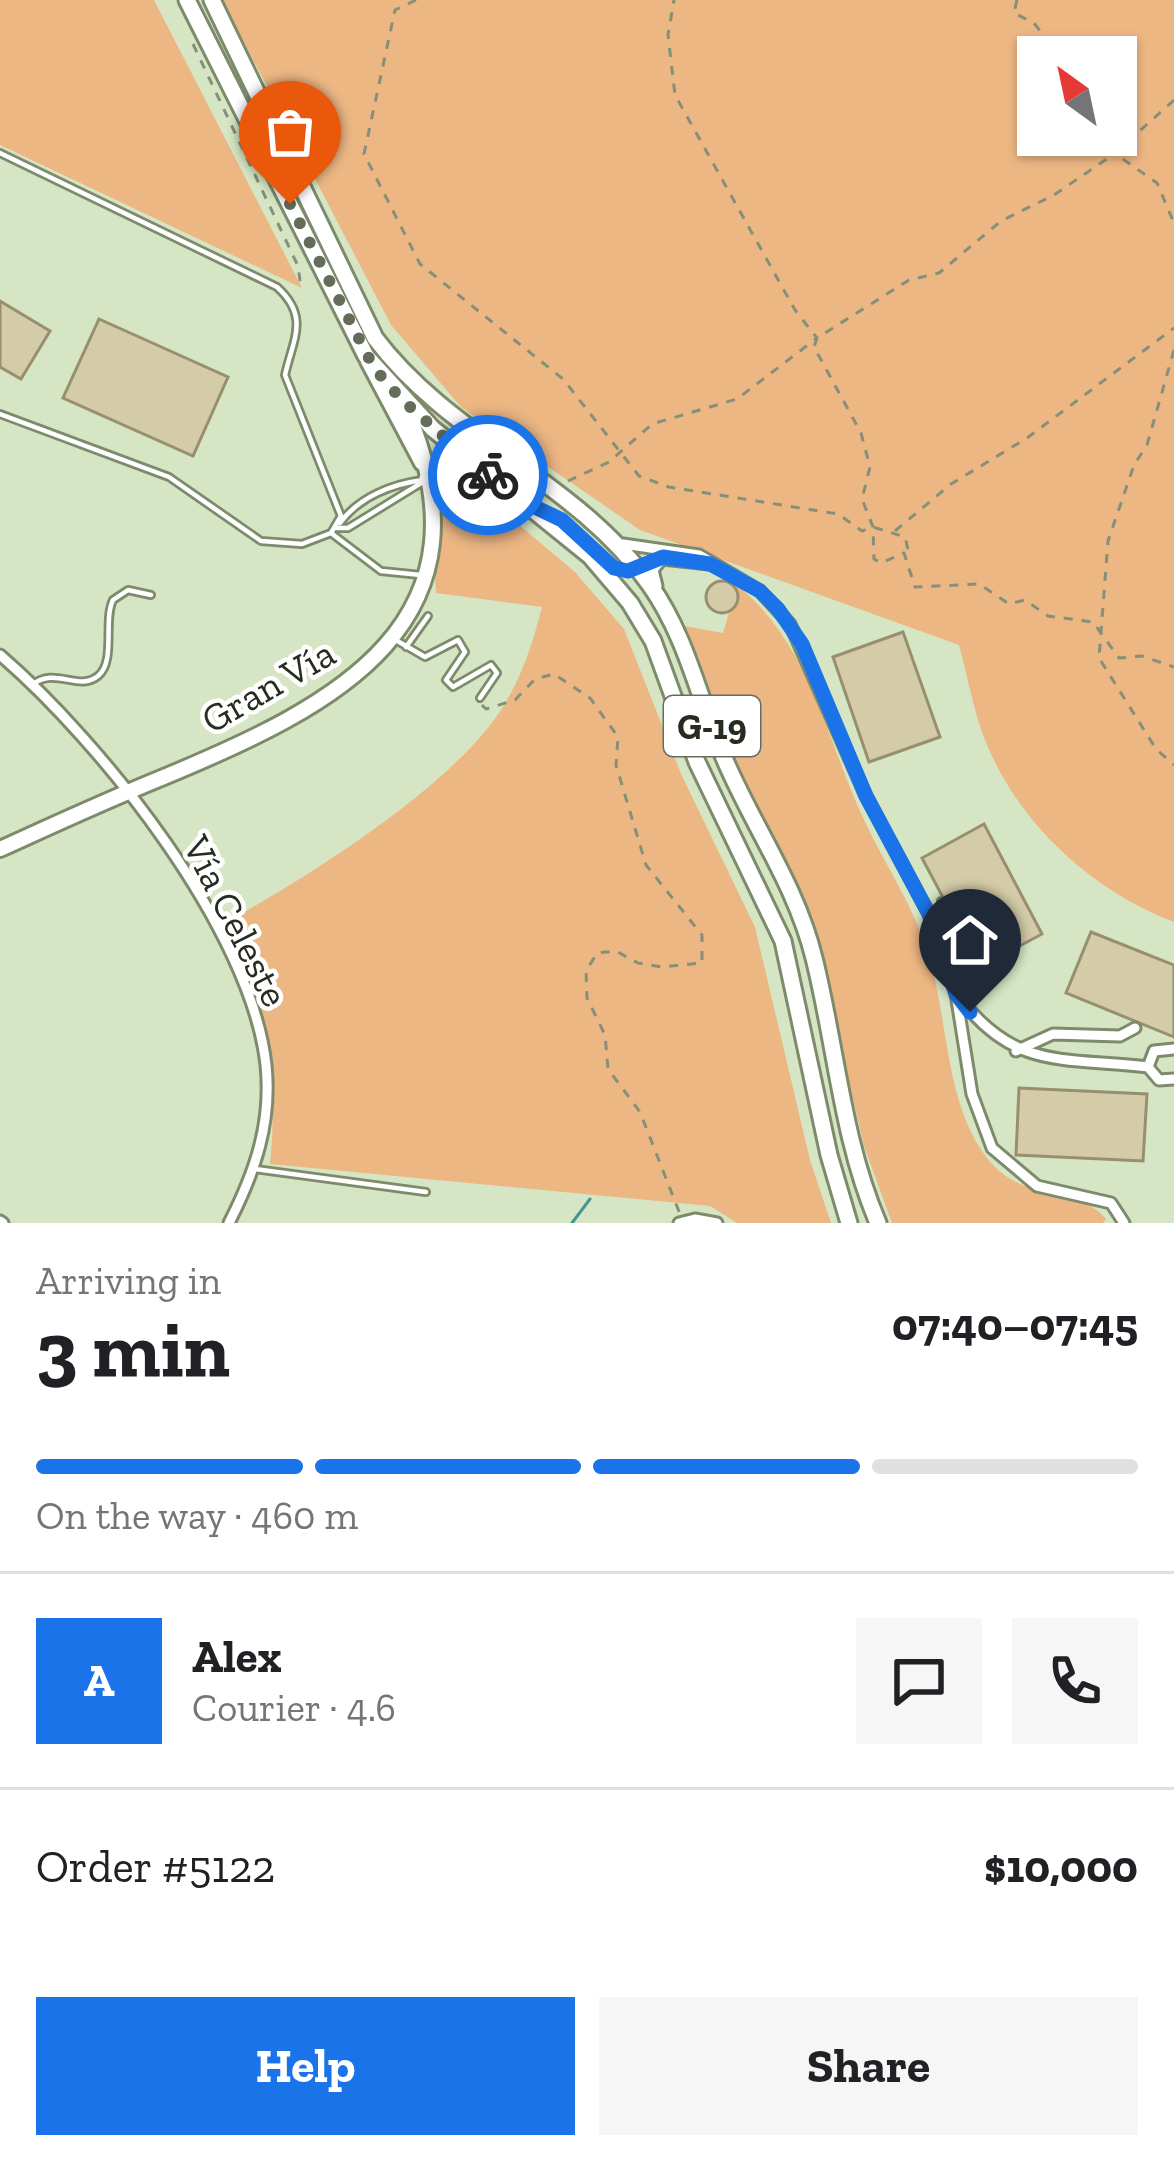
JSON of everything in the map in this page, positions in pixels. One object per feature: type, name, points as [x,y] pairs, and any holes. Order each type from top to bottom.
[{"type":"main road","name":"G-19","points":[[187,0],[366,356],[402,400],[465,458],[604,571],[653,641],[697,762],[783,941],[829,1155],[849,1223]]},
{"type":"main road","name":"G-19","points":[[212,0],[375,338],[409,380],[607,535],[665,608],[724,758],[801,912],[853,1146],[878,1223]]},
{"type":"main road","name":"Gran Vía","points":[[0,849],[289,722],[400,643],[426,575],[425,453],[375,338]]},
{"type":"main road","name":"Gran Vía","points":[[366,356],[426,473]]},
{"type":"main road","points":[[426,473],[481,450],[499,452]]},
{"type":"main road","points":[[516,498],[562,520],[614,568],[638,569]]},
{"type":"street","points":[[607,535],[630,548],[686,552],[760,591],[790,624],[866,796],[929,914],[956,994],[972,1094],[992,1148],[1037,1186],[1111,1203],[1124,1223]]},
{"type":"street","points":[[638,569],[660,557],[710,564]]},
{"type":"street","points":[[665,608],[653,570],[658,562],[671,559]]},
{"type":"street","name":"Vía Celeste","points":[[0,655],[131,791],[214,926],[253,1008],[267,1088],[255,1169],[230,1223]]},
{"type":"street","points":[[956,994],[987,1030],[1016,1051],[1148,1067],[1159,1080],[1174,1079]]},
{"type":"street","points":[[1016,1051],[1053,1034],[1120,1036],[1135,1028]]},
{"type":"street","points":[[1148,1067],[1154,1052],[1174,1049]]},
{"type":"street","points":[[681,1222],[717,1223]]},
{"type":"lane","points":[[0,153],[277,287],[289,298],[299,336],[285,374],[340,511],[334,530]]},
{"type":"lane","points":[[0,414],[169,477],[261,541],[302,544],[348,528],[426,473]]},
{"type":"lane","points":[[334,530],[351,508],[426,473]]},
{"type":"lane","points":[[334,530],[381,571],[426,575]]},
{"type":"lane","points":[[32,685],[53,675],[81,681],[98,676],[105,666],[113,600],[128,590],[151,595]]},
{"type":"lane","points":[[428,616],[400,643],[424,657],[454,640],[463,643],[464,652],[446,680],[453,687],[491,665],[496,673],[480,698]]},
{"type":"lane","points":[[941,901],[977,982],[967,994],[956,994]]},
{"type":"lane","points":[[255,1169],[426,1192]]},
{"type":"path","points":[[416,0],[395,10],[364,154],[367,167],[420,264],[563,379],[639,476],[669,487],[838,514],[862,531],[873,526],[894,532],[905,537],[915,587],[979,584],[1009,604],[1025,600],[1048,616],[1093,622],[1119,658],[1142,656],[1174,667]]},
{"type":"path","points":[[674,0],[668,35],[675,95],[795,310],[817,338]]},
{"type":"path","points":[[1017,0],[1014,13],[1034,23],[1044,36]]},
{"type":"path","points":[[187,30],[298,266],[301,288]]},
{"type":"path","points":[[1137,133],[1174,100]]},
{"type":"path","points":[[567,482],[620,452],[652,424],[737,399],[817,338],[909,280],[939,273],[1001,221],[1054,195],[1111,156]]},
{"type":"path","points":[[1117,156],[1157,184],[1174,223]]},
{"type":"path","points":[[894,532],[951,484],[1027,438],[1174,328]]},
{"type":"path","points":[[817,338],[814,347],[861,433],[870,467],[863,512],[873,526],[874,559],[881,563],[904,553],[909,558]]},
{"type":"path","points":[[1174,350],[1147,445],[1134,465],[1108,541],[1099,658],[1156,749],[1174,765]]},
{"type":"path","points":[[480,698],[486,709],[515,700],[535,679],[554,674],[590,698],[618,737],[616,764],[646,865],[702,935],[702,963],[638,963],[616,951],[597,953],[586,971],[587,998],[605,1035],[608,1069],[640,1112],[681,1222]]},
{"type":"shaded area","points":[[0,0],[154,0],[302,288],[0,145]]},
{"type":"shaded area","points":[[222,0],[1174,0],[1174,922],[1088,874],[1019,802],[982,733],[959,645],[640,530],[461,407],[391,325]]},
{"type":"shaded area","points":[[454,470],[575,572],[624,629],[682,776],[755,927],[810,1160],[831,1223],[737,1223],[710,1206],[270,1164],[272,1102],[266,1040],[251,980],[227,922],[339,854],[454,764],[506,702],[542,607],[436,593],[428,483]]},
{"type":"shaded area","points":[[737,585],[783,636],[800,666],[866,824],[917,923],[935,981],[961,1106],[982,1151],[1013,1181],[1080,1201],[1106,1219],[1103,1223],[892,1223],[864,1146],[808,909],[733,754],[684,626],[723,633]]},
{"type":"building","points":[[0,301],[50,331],[21,379],[0,367]]},
{"type":"building","points":[[99,319],[228,377],[193,456],[63,398]]},
{"type":"building","points":[[722,581],[733,586],[738,597],[733,608],[722,613],[711,608],[706,597],[711,586]]},
{"type":"building","points":[[903,632],[940,737],[869,762],[833,657]]},
{"type":"building","points":[[984,824],[1042,934],[980,967],[922,858]]},
{"type":"building","points":[[1091,932],[1174,965],[1174,1037],[1066,993]]},
{"type":"building","points":[[1019,1088],[1147,1094],[1143,1161],[1016,1155]]},
{"type":"waterway","points":[[572,1223],[590,1199]]},
{"type":"way so far","points":[[290,204],[374,368],[402,400],[488,475]]},
{"type":"route","points":[[488,475],[516,498],[562,520],[620,571],[638,569],[663,557],[698,566],[710,564],[760,591],[778,609],[802,644],[866,796],[929,914],[956,994],[970,1012]]}]
